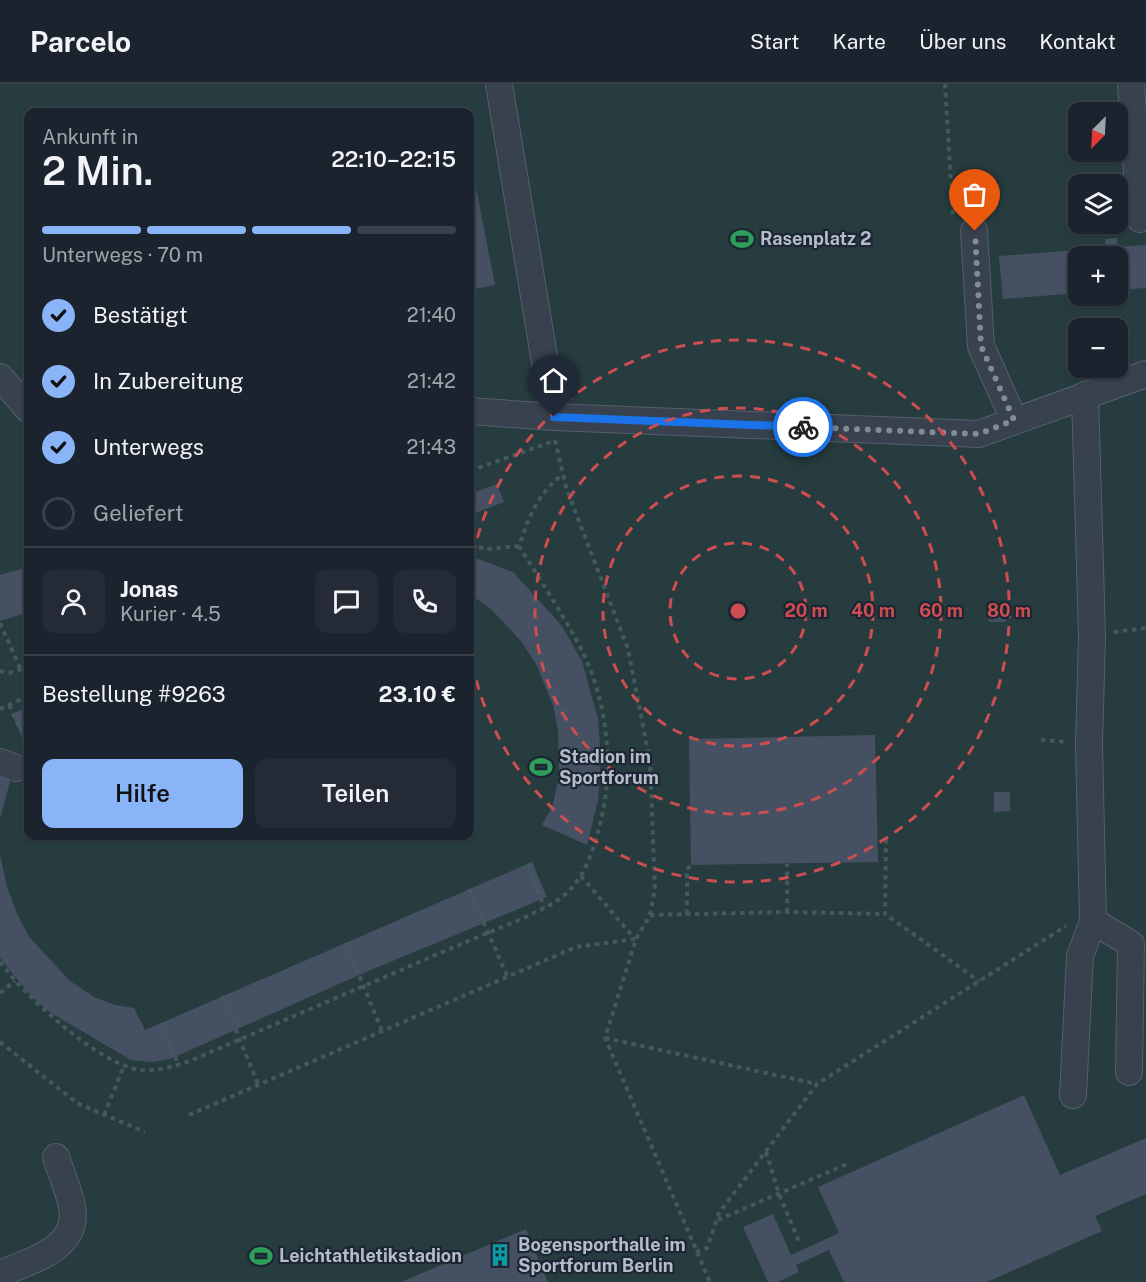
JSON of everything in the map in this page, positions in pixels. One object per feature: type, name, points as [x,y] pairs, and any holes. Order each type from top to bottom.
[{"type":"lane","points":[[499,84],[554,429]]},
{"type":"lane","points":[[1131,84],[1140,219]]},
{"type":"lane","points":[[975,231],[981,346],[1014,420]]},
{"type":"lane","points":[[474,412],[554,429],[979,434],[1146,374]]},
{"type":"lane","points":[[0,377],[24,404]]},
{"type":"lane","points":[[1073,1095],[1080,956],[1093,921],[1089,744],[1092,636],[1085,395]]},
{"type":"lane","points":[[1093,921],[1131,944],[1129,1072]]},
{"type":"lane","points":[[0,1274],[56,1249],[65,1239],[72,1222],[72,1207],[56,1157]]},
{"type":"path","points":[[945,84],[953,221],[975,231]]},
{"type":"path","points":[[474,469],[554,429],[563,474],[595,567],[628,649],[650,762],[655,889],[651,915],[636,939],[605,1038],[710,1282]]},
{"type":"path","points":[[519,546],[535,502],[545,489],[563,474]]},
{"type":"path","points":[[474,546],[487,549],[519,546]]},
{"type":"path","points":[[0,962],[15,981],[49,1015],[124,1066],[142,1070],[178,1064],[238,1040],[488,932],[564,896],[581,876],[590,859],[605,803],[607,759],[601,709],[585,658],[519,546]]},
{"type":"path","points":[[0,623],[21,670]]},
{"type":"path","points":[[1092,636],[1146,627]]},
{"type":"path","points":[[0,671],[9,673],[24,669]]},
{"type":"path","points":[[0,709],[24,698]]},
{"type":"path","points":[[9,705],[24,737]]},
{"type":"path","points":[[885,914],[886,839]]},
{"type":"path","points":[[528,864],[544,907]]},
{"type":"path","points":[[786,912],[787,864]]},
{"type":"path","points":[[687,914],[687,869],[691,866]]},
{"type":"path","points":[[581,876],[636,939]]},
{"type":"path","points":[[469,889],[507,975]]},
{"type":"path","points":[[651,915],[786,912],[885,914],[979,981]]},
{"type":"path","points":[[696,1251],[707,1248],[719,1213],[817,1084],[1067,926],[1093,921]]},
{"type":"path","points":[[189,1115],[576,947],[636,939]]},
{"type":"path","points":[[346,943],[382,1030]]},
{"type":"path","points":[[0,993],[15,981]]},
{"type":"path","points":[[222,996],[238,1040],[258,1084]]},
{"type":"path","points":[[162,1023],[178,1064]]},
{"type":"path","points":[[605,1038],[817,1084]]},
{"type":"path","points":[[0,1042],[77,1103],[146,1131]]},
{"type":"path","points":[[104,1115],[124,1066]]},
{"type":"path","points":[[766,1152],[779,1194],[800,1244]]},
{"type":"path","points":[[717,1220],[847,1164]]},
{"type":"green space","points":[[0,84],[1118,84],[1119,102],[1068,102],[1068,162],[1123,162],[1124,174],[1068,174],[1068,234],[1128,234],[1128,229],[1146,228],[1146,1282],[0,1282]]},
{"type":"building","points":[[474,177],[495,285],[474,289]]},
{"type":"building","points":[[1117,238],[1118,246],[1106,246],[1105,239]]},
{"type":"building","points":[[1146,245],[1146,288],[1128,289],[1128,246]]},
{"type":"building","points":[[1068,251],[1068,294],[1003,299],[999,256]]},
{"type":"building","points":[[497,484],[504,502],[474,513],[474,493]]},
{"type":"building","points":[[474,557],[513,572],[562,626],[582,661],[598,719],[601,759],[598,800],[587,845],[542,825],[553,805],[559,776],[558,731],[553,705],[537,666],[521,641],[492,610],[474,597]]},
{"type":"building","points":[[24,568],[24,613],[0,621],[0,575]]},
{"type":"building","points":[[989,604],[1006,604],[1006,622],[989,622]]},
{"type":"building","points":[[24,709],[24,742],[12,714]]},
{"type":"building","points":[[875,735],[878,862],[691,865],[689,739]]},
{"type":"building","points":[[0,772],[11,777],[1,816],[0,815]]},
{"type":"building","points":[[994,792],[1010,792],[1010,811],[994,812]]},
{"type":"building","points":[[0,854],[7,887],[17,914],[30,938],[70,981],[94,997],[115,1005],[134,1008],[145,1030],[532,862],[547,897],[359,975],[170,1059],[152,1062],[131,1060],[51,1013],[32,997],[0,958]]},
{"type":"building","points":[[1024,1095],[1060,1175],[1146,1138],[1146,1194],[1095,1216],[1102,1231],[987,1282],[844,1282],[829,1250],[796,1265],[799,1272],[778,1282],[768,1282],[743,1227],[773,1214],[791,1255],[839,1233],[818,1187]]},
{"type":"building","name":"Bogensporthalle im Sportforum Berlin","points":[[526,1229],[548,1282],[401,1282]]},
{"type":"way so far","points":[[803,427],[979,434],[1014,420],[981,346],[975,231]]},
{"type":"place","name":"Rasenplatz 2","points":[[742,239]]},
{"type":"place","name":"Stadion im Sportforum","points":[[541,767]]},
{"type":"place","name":"Bogensporthalle im Sportforum Berlin","points":[[500,1255]]},
{"type":"place","name":"Leichtathletikstadion","points":[[261,1256]]},
{"type":"route","points":[[554,417],[803,427]]}]
